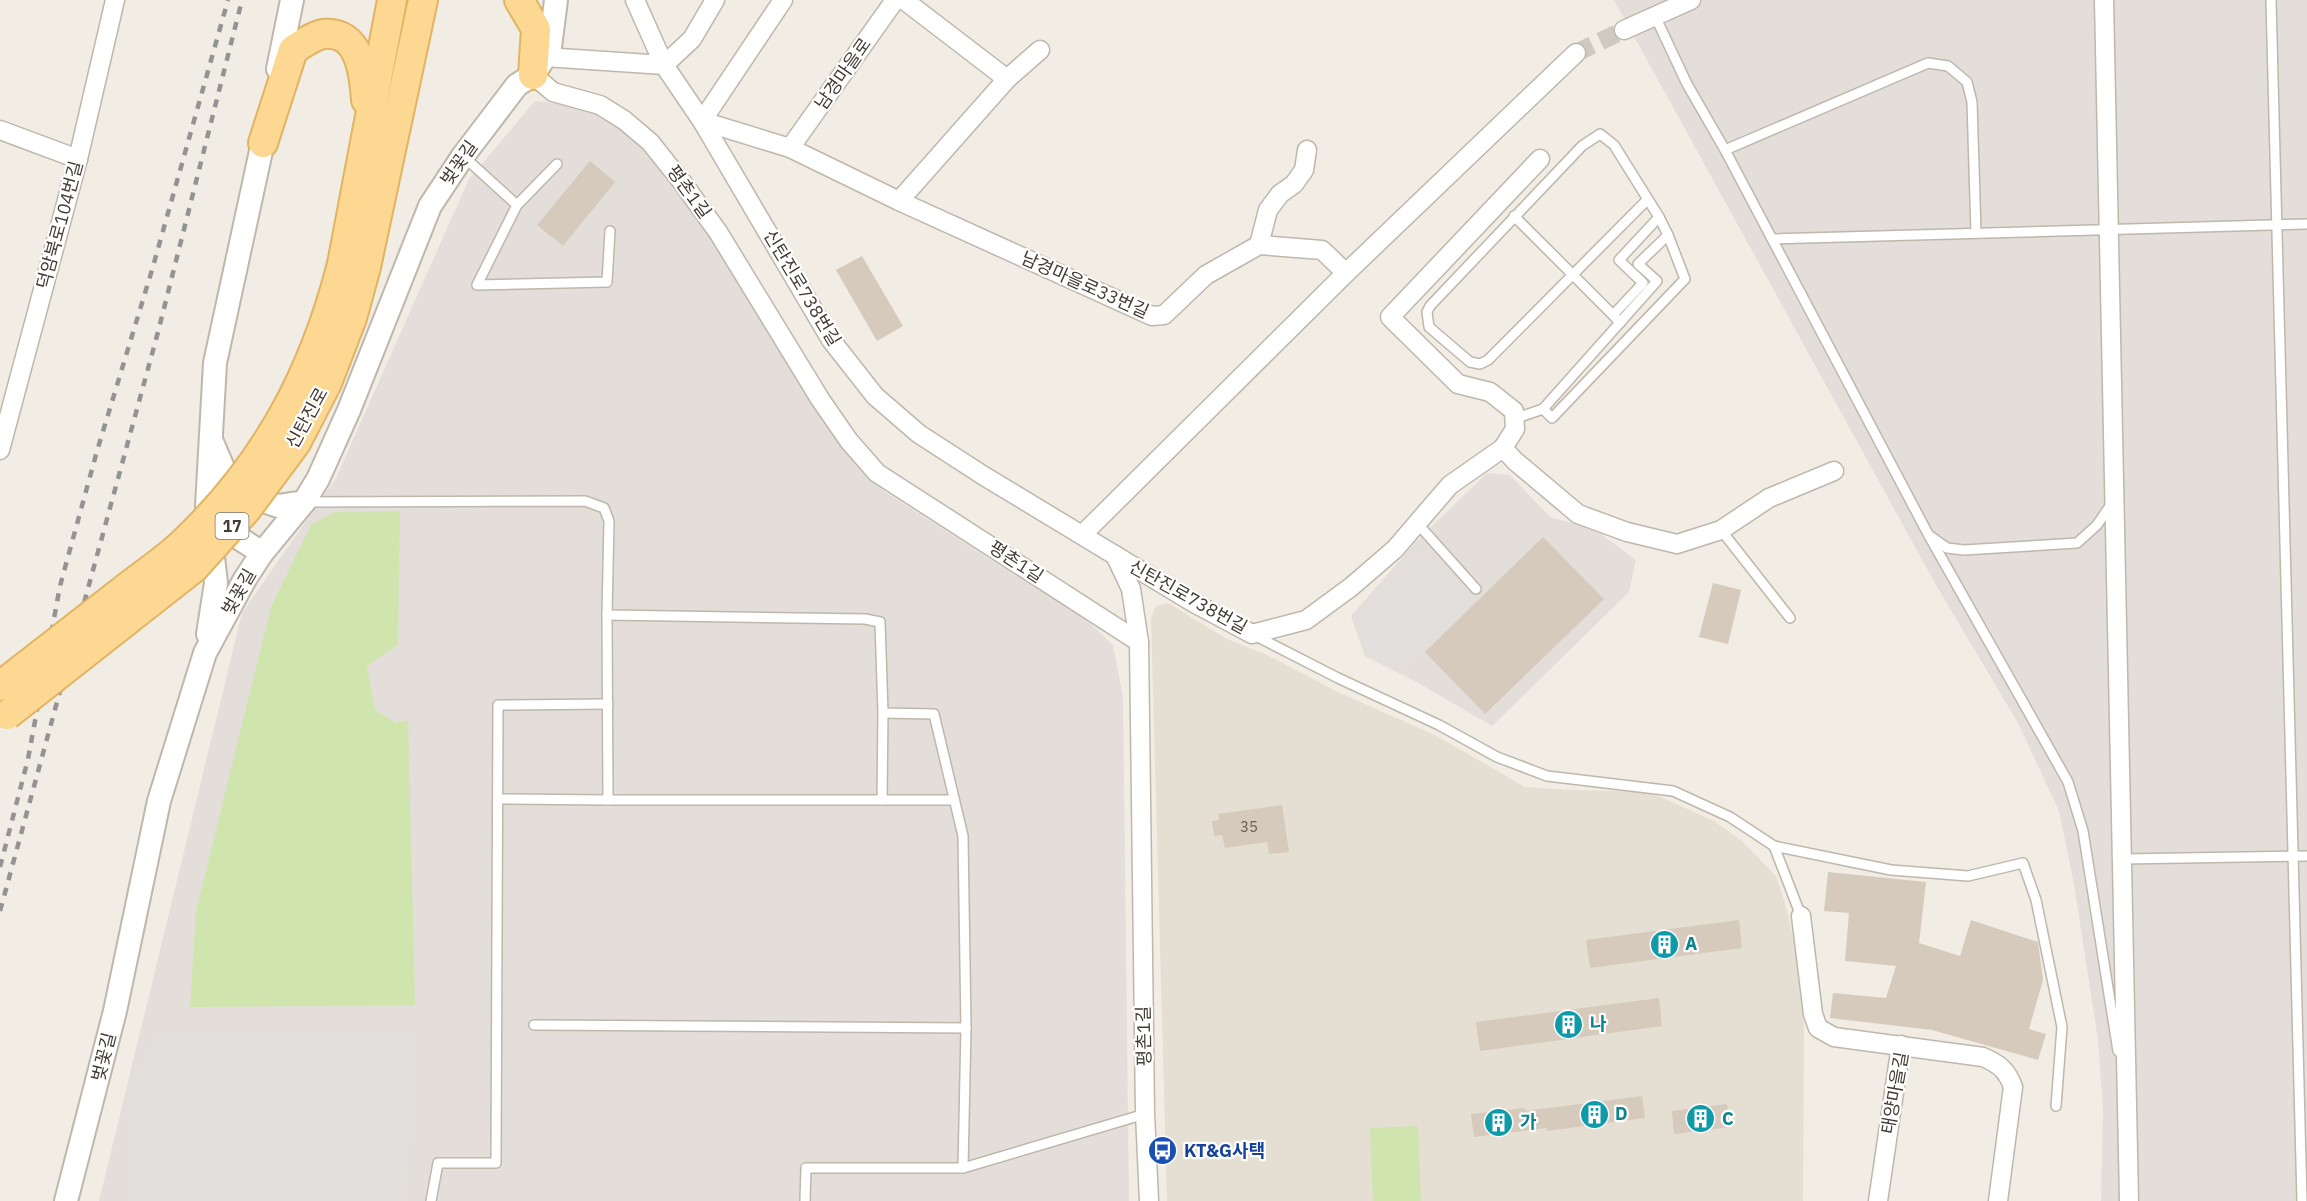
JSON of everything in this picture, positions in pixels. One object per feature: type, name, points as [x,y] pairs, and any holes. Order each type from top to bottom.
[{"type":"main road","name":"신탄진로","points":[[3,718],[194,568],[248,509],[296,443],[327,383],[352,318],[354,265],[367,132],[392,0]]},
{"type":"main road","name":"신탄진로","points":[[0,686],[182,544],[232,491],[275,431],[306,374],[331,309],[354,265],[416,38],[423,0]]},
{"type":"main road","points":[[416,38],[440,0]]},
{"type":"main road","points":[[519,0],[536,29],[543,59]]},
{"type":"main road","points":[[263,143],[293,50],[321,34],[336,35],[351,42],[359,56],[365,81],[367,132]]},
{"type":"street","name":"덕암북로104번길","points":[[0,450],[78,159],[115,0]]},
{"type":"street","points":[[205,653],[216,583],[207,506],[215,363],[292,0]]},
{"type":"street","points":[[287,25],[301,0]]},
{"type":"street","points":[[556,0],[543,59],[664,65],[692,39],[715,0]]},
{"type":"street","name":"신탄진로738번길","points":[[635,0],[664,65],[702,122],[831,339],[875,396],[919,434],[1038,510],[1083,534],[1194,603],[1252,634],[1306,620],[1360,580],[1395,549],[1450,485],[1503,448]]},
{"type":"street","points":[[783,0],[702,122],[790,148],[899,201],[1007,80],[1040,50]]},
{"type":"street","name":"남경마을로","points":[[790,148],[895,0]]},
{"type":"street","points":[[904,0],[1007,80]]},
{"type":"street","points":[[1624,30],[1691,0]]},
{"type":"street","points":[[2104,0],[2129,1201]]},
{"type":"street","points":[[1083,534],[1346,273],[1576,53]]},
{"type":"street","name":"벚꽃길","points":[[66,1201],[115,1011],[159,801],[205,653],[245,579],[262,553],[304,502],[318,479],[349,410],[409,254],[430,206],[463,156],[517,85],[543,59]]},
{"type":"street","name":"평촌1길","points":[[543,59],[553,92],[600,105],[624,120],[650,142],[718,232],[820,399],[843,432],[878,473],[1139,642],[1145,1114],[1149,1201]]},
{"type":"street","points":[[0,130],[78,159]]},
{"type":"street","points":[[1307,150],[1304,170],[1294,184],[1280,194],[1268,210],[1259,245],[1322,250],[1346,273]]},
{"type":"street","points":[[1540,159],[1390,317],[1458,384],[1490,392],[1514,411],[1515,429],[1503,448],[1515,461],[1578,514],[1618,529],[1677,544],[1721,530],[1769,498],[1834,471]]},
{"type":"street","name":"남경마을로33번길","points":[[899,201],[1152,316],[1164,315],[1206,275],[1259,245]]},
{"type":"street","points":[[212,441],[229,482],[247,495],[278,506],[304,502]]},
{"type":"street","points":[[207,506],[222,526],[262,553]]},
{"type":"street","points":[[1115,555],[1131,589],[1139,642]]},
{"type":"street","points":[[1801,916],[1813,1014],[1818,1028],[1834,1037],[1901,1045]]},
{"type":"street","name":"태양마을길","points":[[1878,1201],[1901,1045],[1983,1057],[1998,1063],[2008,1074],[2013,1087],[1998,1201]]},
{"type":"lane","points":[[2271,0],[2302,1201]]},
{"type":"lane","points":[[1655,16],[1687,84],[1725,150],[1928,534],[2068,782],[2083,831],[2127,1101]]},
{"type":"lane","points":[[1725,150],[1928,63],[1948,66],[1967,82],[1972,102],[1976,232]]},
{"type":"lane","points":[[1543,409],[1552,418],[1685,279],[1659,217],[1614,145],[1600,134],[1582,146],[1514,216],[1430,306],[1427,312],[1430,327],[1470,362],[1480,364],[1488,360],[1647,200]]},
{"type":"lane","points":[[463,156],[517,205]]},
{"type":"lane","points":[[557,164],[517,205],[477,285],[607,282],[610,231]]},
{"type":"lane","points":[[1514,216],[1620,323]]},
{"type":"lane","points":[[1612,315],[1643,282],[1619,261],[1659,217]]},
{"type":"lane","points":[[1772,239],[2307,224]]},
{"type":"lane","points":[[1514,419],[1543,409],[1657,281],[1638,264],[1668,235]]},
{"type":"lane","points":[[1928,534],[1947,548],[1964,550],[2077,543],[2097,525],[2114,499]]},
{"type":"lane","points":[[304,502],[585,501],[604,508],[609,521],[608,800]]},
{"type":"lane","points":[[1417,523],[1476,589]]},
{"type":"lane","points":[[1721,530],[1790,618]]},
{"type":"lane","points":[[607,615],[865,619],[880,622],[883,713],[882,800]]},
{"type":"lane","points":[[1252,634],[1438,725],[1497,757],[1547,776],[1673,791],[1730,817],[1774,846],[1891,870],[1968,876],[2023,863],[2036,900],[2062,1027],[2056,1106]]},
{"type":"lane","points":[[431,1201],[438,1163],[496,1163],[498,705],[608,704]]},
{"type":"lane","points":[[883,713],[934,714],[963,836],[966,1028],[963,1168]]},
{"type":"lane","points":[[498,799],[954,800]]},
{"type":"lane","points":[[1774,846],[1801,916]]},
{"type":"lane","points":[[2122,859],[2307,856]]},
{"type":"lane","points":[[534,1025],[966,1028]]},
{"type":"lane","points":[[805,1201],[806,1168],[963,1168],[1145,1114]]},
{"type":"shaded area","points":[[1614,0],[2307,0],[2307,1201],[2101,1201],[2103,1108],[2098,1040],[2074,884],[2059,811],[2018,723],[1936,585]]},
{"type":"shaded area","points":[[535,101],[565,103],[623,123],[682,188],[846,453],[885,492],[1087,621],[1113,645],[1123,697],[1129,1201],[99,1201],[242,613],[336,478],[469,179]]},
{"type":"shaded area","points":[[1487,473],[1510,475],[1550,517],[1594,529],[1636,560],[1629,592],[1492,726],[1415,681],[1365,656],[1351,616],[1415,543]]},
{"type":"shaded area","points":[[1422,549],[1470,601],[1401,668],[1369,654],[1358,617]]},
{"type":"shaded area","points":[[1168,603],[1227,639],[1265,654],[1340,693],[1437,736],[1525,787],[1647,791],[1712,820],[1742,841],[1776,876],[1787,910],[1794,943],[1804,1025],[1803,1201],[1167,1201],[1151,618],[1156,606]]},
{"type":"shaded area","points":[[413,1033],[414,1129],[403,1156],[402,1201],[130,1201],[131,1094],[157,1034]]},
{"type":"green space","points":[[400,511],[398,645],[367,666],[375,710],[396,723],[408,720],[415,1005],[190,1007],[196,911],[271,607],[311,525],[335,512]]},
{"type":"green space","points":[[1418,1126],[1421,1201],[1373,1201],[1370,1128]]},
{"type":"building","points":[[590,161],[615,182],[563,246],[537,225]]},
{"type":"building","points":[[862,256],[903,326],[877,341],[836,270]]},
{"type":"building","points":[[1543,537],[1604,599],[1485,714],[1425,652]]},
{"type":"building","points":[[1713,583],[1741,590],[1728,644],[1699,637]]},
{"type":"building","points":[[1282,805],[1289,852],[1269,854],[1267,842],[1225,848],[1222,835],[1214,836],[1212,821],[1219,820],[1218,814]]},
{"type":"building","points":[[1828,872],[1926,882],[1919,943],[1960,956],[1971,920],[2038,942],[2043,980],[2029,1029],[2046,1034],[2038,1060],[1932,1030],[1830,1018],[1833,993],[1886,998],[1896,966],[1845,961],[1849,913],[1824,911]]},
{"type":"building","name":"A","points":[[1739,920],[1742,948],[1590,968],[1586,940]]},
{"type":"building","name":"나","points":[[1659,998],[1662,1026],[1480,1051],[1476,1022]]},
{"type":"building","points":[[1642,1096],[1645,1118],[1547,1131],[1546,1128],[1474,1137],[1471,1114],[1525,1108],[1525,1111]]},
{"type":"building","name":"C","points":[[1727,1104],[1730,1127],[1674,1134],[1672,1111]]},
{"type":"tunnel","points":[[1576,53],[1624,30]]},
{"type":"railway","points":[[0,867],[28,759],[60,586],[228,0]]},
{"type":"railway","points":[[0,911],[158,332],[242,0]]},
{"type":"place","name":"A","points":[[1664,944]]},
{"type":"place","name":"나","points":[[1569,1024]]},
{"type":"place","name":"D","points":[[1594,1114]]},
{"type":"place","name":"C","points":[[1701,1119]]},
{"type":"place","name":"가","points":[[1499,1122]]},
{"type":"place","name":"KT&G사택","points":[[1163,1151]]}]
